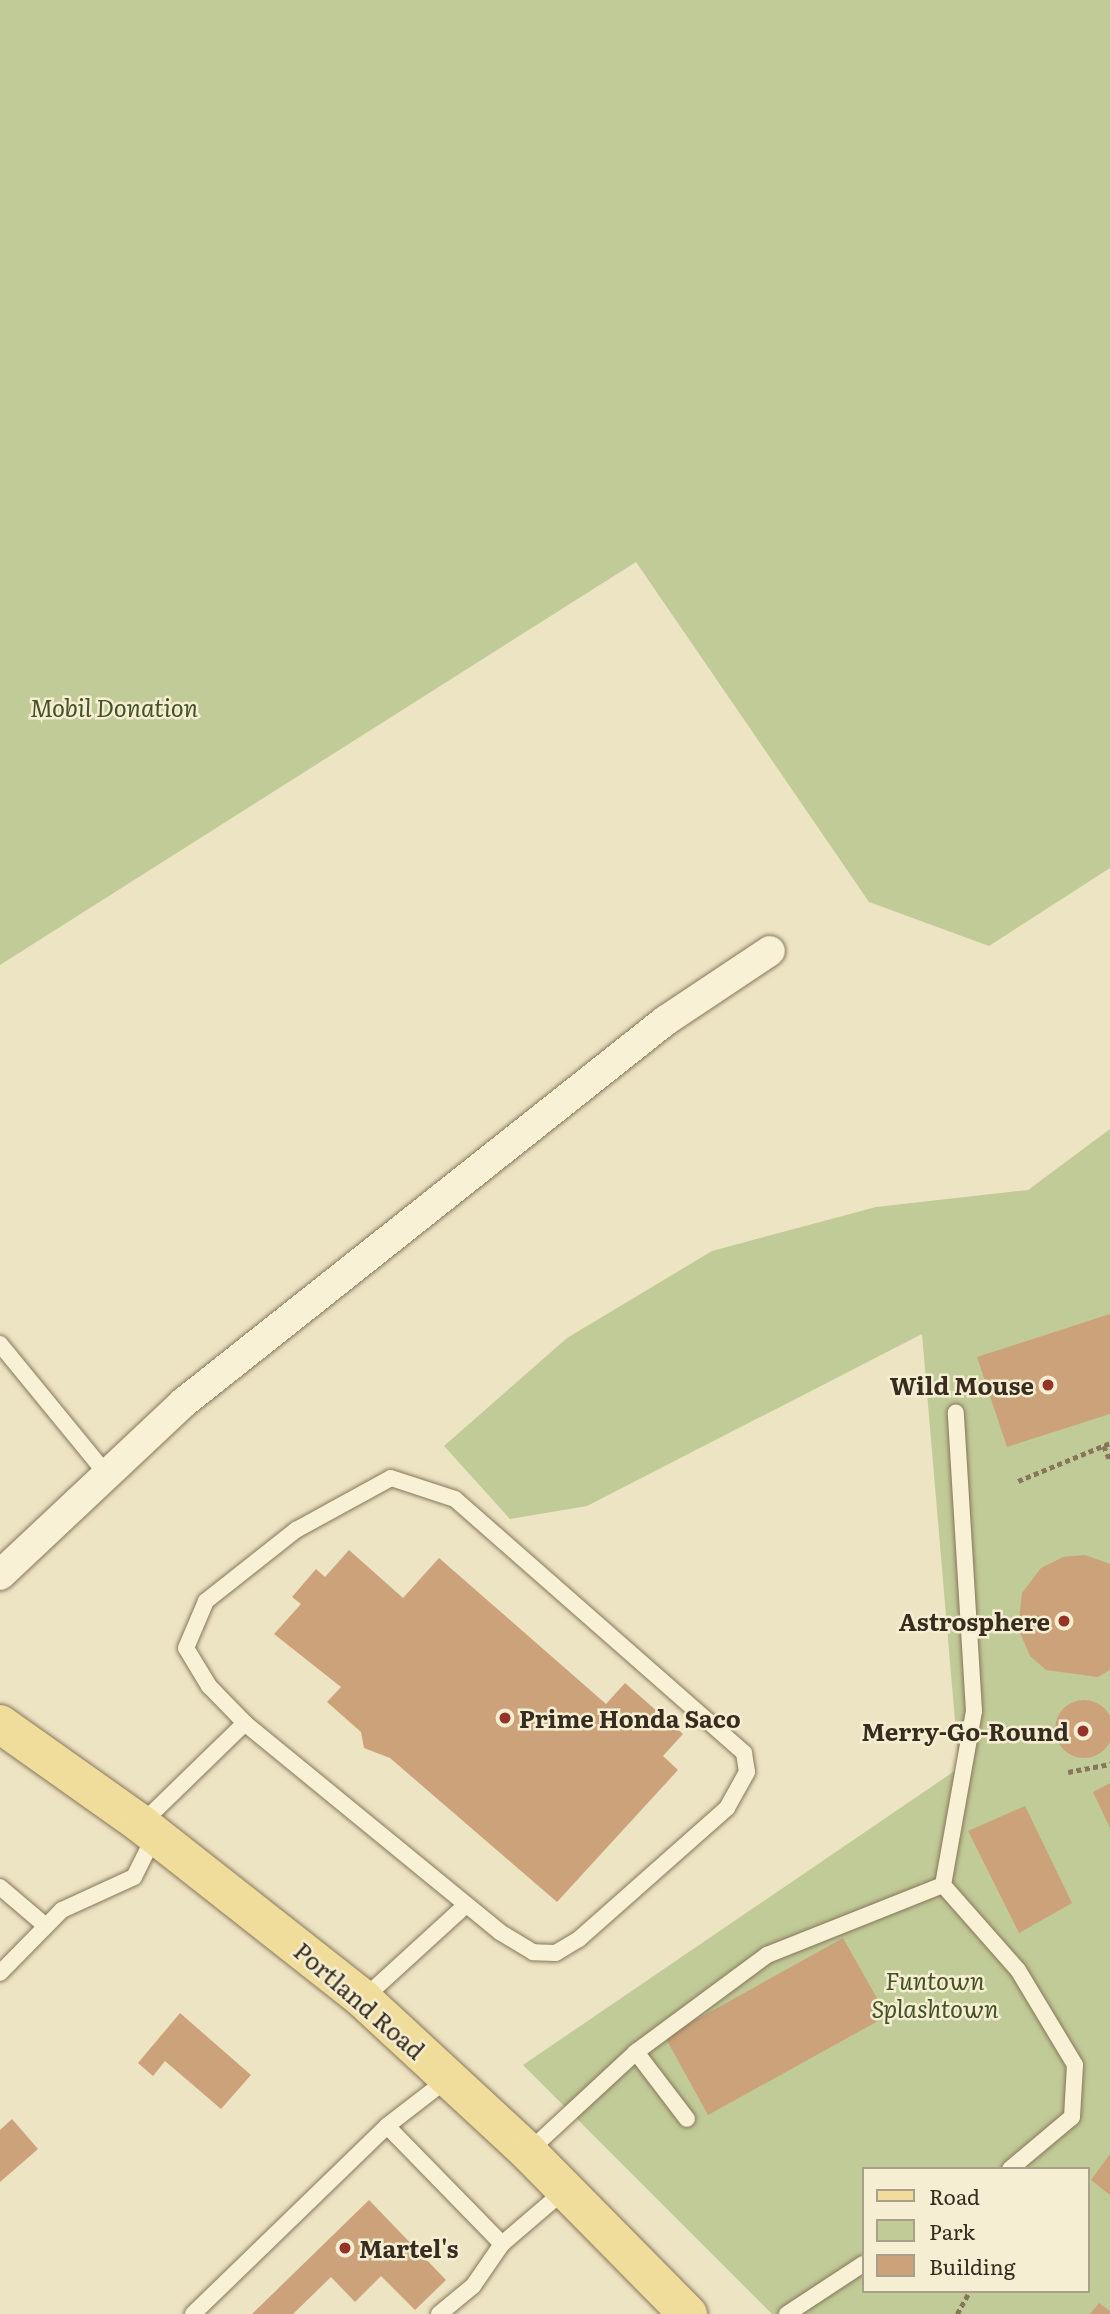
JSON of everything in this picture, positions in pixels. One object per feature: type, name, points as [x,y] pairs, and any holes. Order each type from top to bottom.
[{"type":"main road","name":"Portland Road","points":[[0,1724],[148,1831],[363,1999],[528,2152],[688,2314]]},
{"type":"street","points":[[0,1575],[183,1403],[443,1203],[505,1147],[665,1021],[770,951]]},
{"type":"lane","points":[[0,1344],[108,1476]]},
{"type":"lane","points":[[943,1885],[974,1710],[956,1413]]},
{"type":"lane","points":[[391,1478],[455,1499],[744,1754],[747,1772],[727,1808],[556,1954],[533,1952],[466,1905],[245,1723],[209,1686],[186,1648],[206,1601],[296,1530],[391,1478]]},
{"type":"lane","points":[[0,1973],[62,1910],[134,1877],[148,1831],[245,1723]]},
{"type":"lane","points":[[528,2152],[636,2052],[767,1955],[943,1885]]},
{"type":"lane","points":[[943,1885],[1018,1970],[1075,2065],[1072,2117],[1044,2147],[1013,2167]]},
{"type":"lane","points":[[0,1887],[46,1926]]},
{"type":"lane","points":[[363,1999],[466,1905]]},
{"type":"lane","points":[[636,2052],[687,2119]]},
{"type":"lane","points":[[192,2314],[387,2126],[449,2078]]},
{"type":"lane","points":[[387,2126],[502,2244]]},
{"type":"lane","points":[[439,2314],[473,2286],[502,2244],[565,2190]]},
{"type":"lane","points":[[787,2314],[862,2265]]},
{"type":"path","points":[[1018,1481],[1110,1443]]},
{"type":"path","points":[[1104,1446],[1110,1461]]},
{"type":"path","points":[[1068,1772],[1110,1764]]},
{"type":"path","points":[[957,2314],[969,2293]]},
{"type":"green space","name":"Mobil Donation","points":[[0,0],[1110,0],[1110,868],[989,946],[869,902],[636,562],[0,965]]},
{"type":"green space","name":"Funtown Splashtown","points":[[1110,1129],[1110,2314],[772,2314],[523,2065],[959,1768],[922,1334],[587,1506],[510,1519],[444,1446],[567,1338],[712,1251],[876,1207],[1028,1190]]},
{"type":"building","name":"Wild Mouse","points":[[1110,1314],[1110,1414],[1007,1447],[977,1357]]},
{"type":"building","name":"Prime Honda Saco","points":[[349,1550],[403,1598],[439,1558],[606,1704],[625,1683],[683,1734],[663,1756],[678,1770],[557,1902],[390,1758],[364,1748],[361,1732],[327,1702],[341,1687],[274,1634],[301,1604],[292,1597],[316,1569],[325,1577]]},
{"type":"building","name":"Astrosphere","points":[[1085,1555],[1110,1564],[1110,1670],[1098,1677],[1046,1670],[1030,1656],[1018,1628],[1022,1593],[1041,1568],[1063,1557]]},
{"type":"building","name":"Merry-Go-Round","points":[[1078,1700],[1090,1700],[1105,1708],[1111,1718],[1111,1740],[1105,1750],[1090,1758],[1078,1758],[1063,1750],[1055,1735],[1055,1723],[1063,1708]]},
{"type":"building","points":[[1110,1783],[1110,1828],[1093,1792]]},
{"type":"building","points":[[1025,1806],[1072,1903],[1019,1933],[968,1831]]},
{"type":"building","points":[[843,1938],[887,2016],[708,2115],[665,2037]]},
{"type":"building","points":[[180,2013],[251,2075],[221,2109],[165,2061],[153,2076],[138,2063]]},
{"type":"building","points":[[12,2119],[38,2149],[0,2182],[0,2130]]},
{"type":"building","points":[[1110,2154],[1110,2195],[1091,2180]]},
{"type":"building","points":[[369,2200],[446,2280],[415,2310],[381,2276],[355,2302],[331,2277],[293,2314],[252,2314]]},
{"type":"building","points":[[1099,2303],[1110,2311],[1110,2314],[1090,2314]]},
{"type":"place","name":"Wild Mouse","points":[[1048,1385]]},
{"type":"place","name":"Astrosphere","points":[[1064,1621]]},
{"type":"place","name":"Prime Honda Saco","points":[[505,1718]]},
{"type":"place","name":"Merry-Go-Round","points":[[1083,1731]]},
{"type":"place","name":"Martel's","points":[[345,2248]]}]
